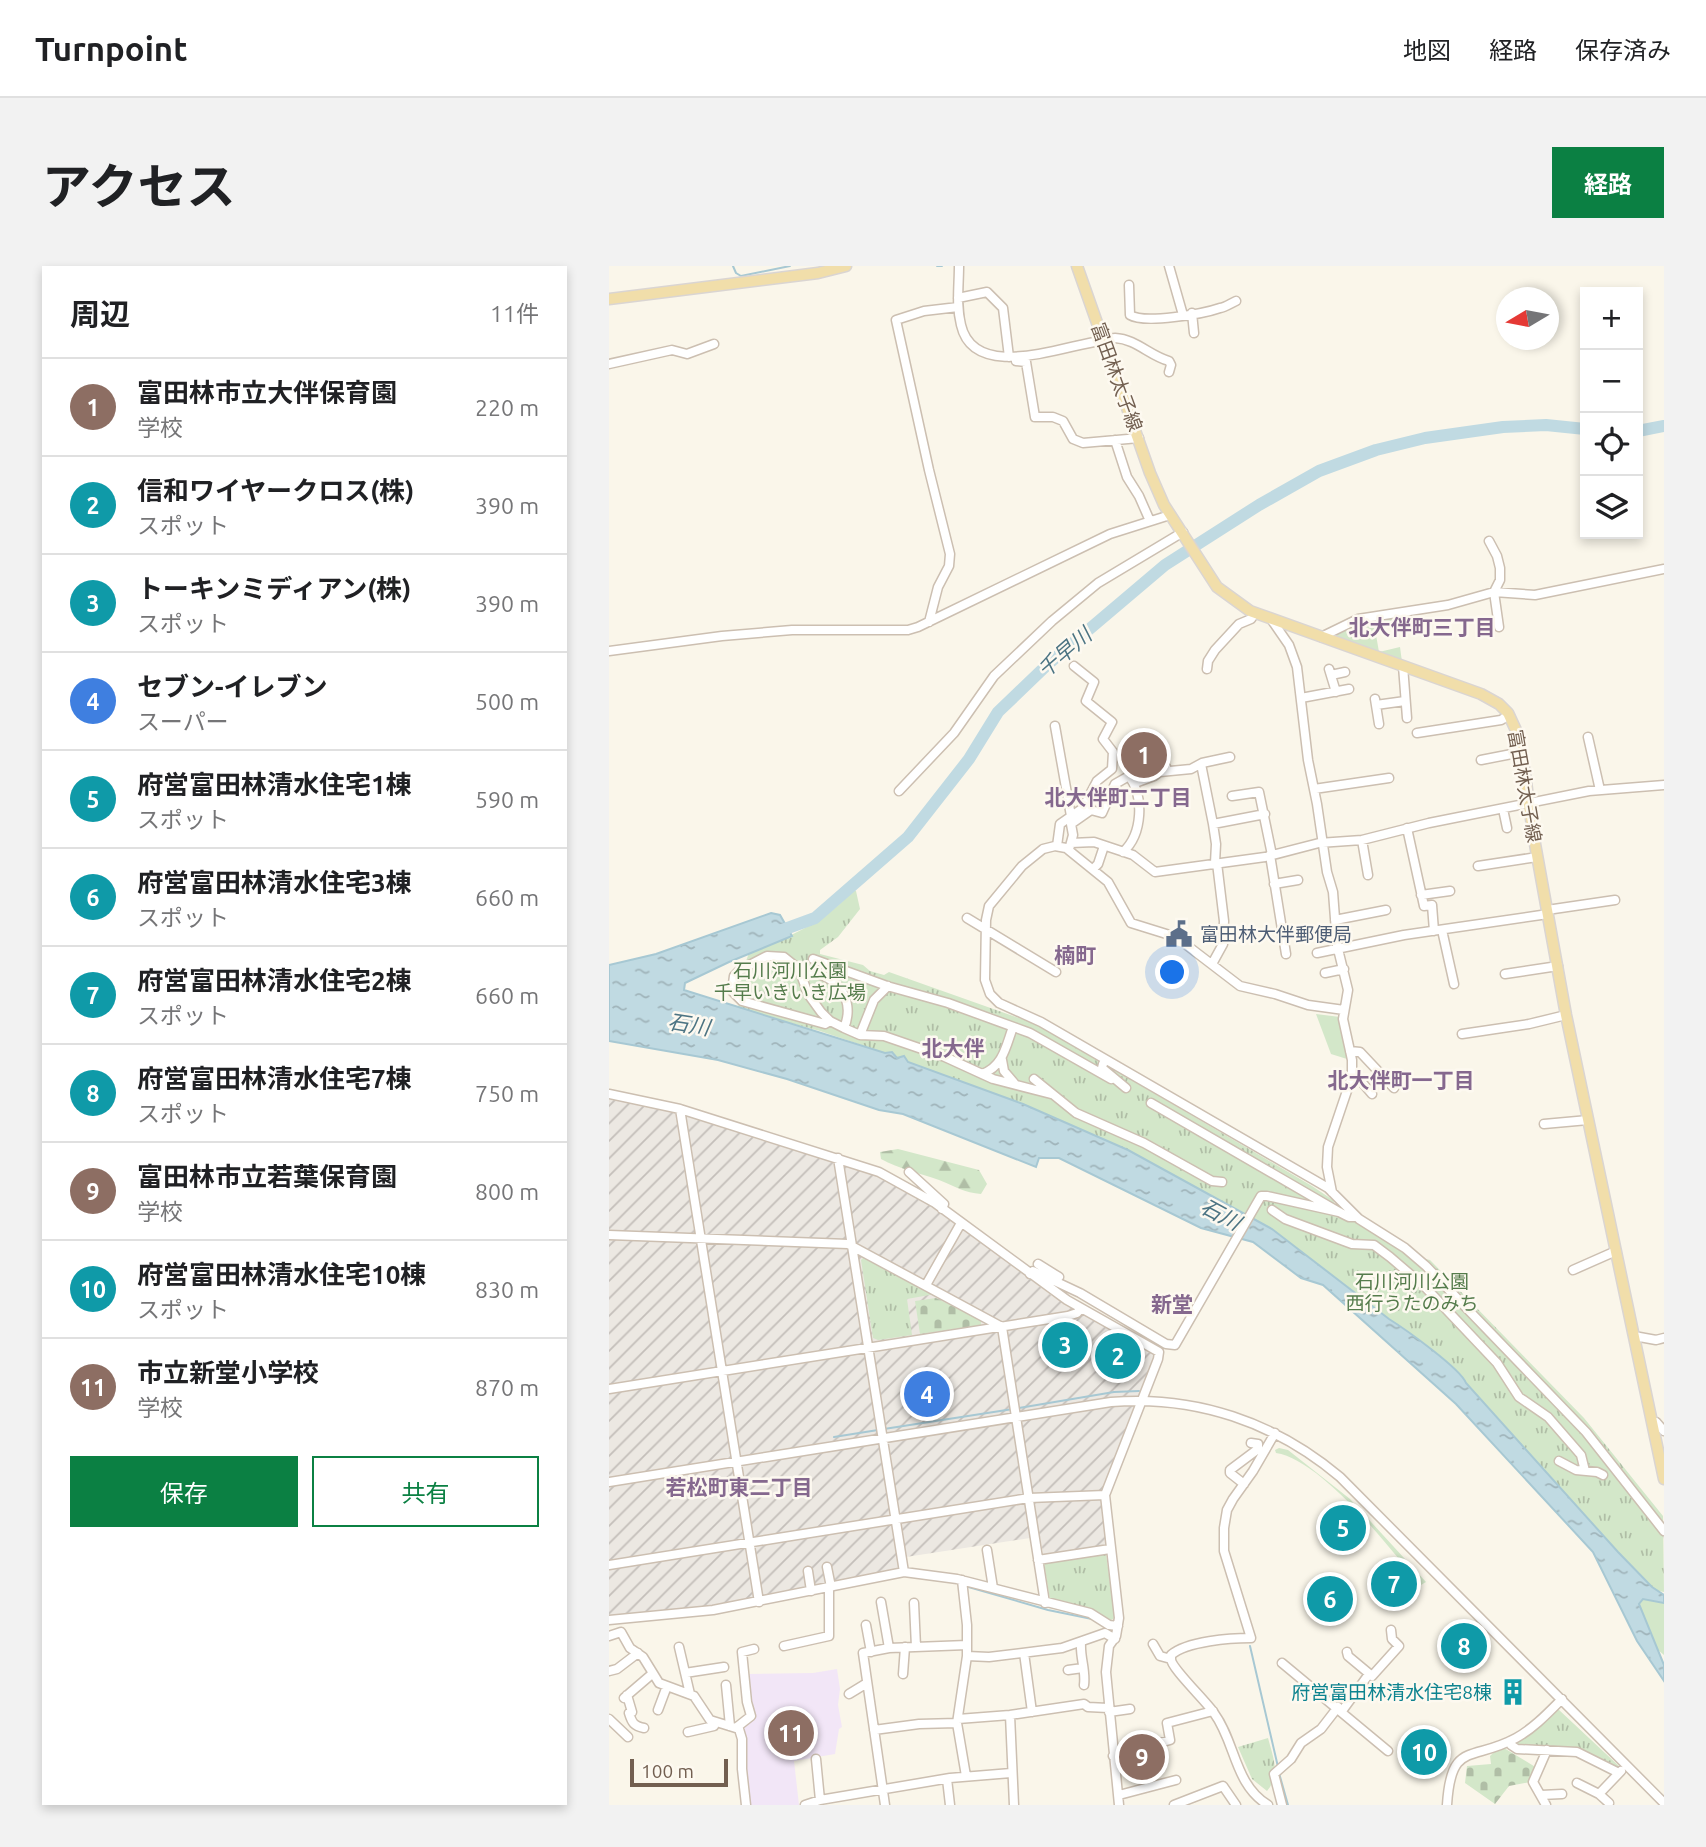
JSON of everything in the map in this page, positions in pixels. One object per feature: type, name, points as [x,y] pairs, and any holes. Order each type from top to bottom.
[{"type":"main road","points":[[609,299],[818,273],[846,266]]},
{"type":"main road","name":"富田林太子線","points":[[1077,266],[1160,497],[1201,565],[1221,592],[1255,613],[1481,694],[1499,704],[1509,715],[1518,733],[1566,1015],[1664,1479]]},
{"type":"street","points":[[959,266],[958,303],[961,326],[966,338],[984,352],[1018,358],[1115,338],[1135,343],[1161,359],[1169,360],[1170,372]]},
{"type":"street","points":[[1169,266],[1183,315]]},
{"type":"street","points":[[1129,285],[1130,314],[1136,318],[1183,315],[1221,308],[1236,301]]},
{"type":"street","points":[[929,622],[938,587],[950,566],[950,554],[896,320],[987,292],[1000,303],[1006,324],[1010,360],[1025,362],[1035,417],[1053,417],[1063,421],[1073,439],[1083,443],[1139,438]]},
{"type":"street","points":[[1192,313],[1193,333]]},
{"type":"street","points":[[609,364],[672,350],[687,354],[714,344]]},
{"type":"street","points":[[1115,440],[1126,477],[1139,496],[1150,521]]},
{"type":"street","points":[[609,651],[792,630],[908,630],[1110,534],[1170,515]]},
{"type":"street","points":[[899,791],[954,733],[994,676],[1052,621],[1098,583],[1183,533]]},
{"type":"street","points":[[1489,541],[1500,568],[1500,580],[1495,592],[1499,627]]},
{"type":"street","points":[[1321,637],[1353,620],[1448,605],[1495,592],[1535,595],[1664,569]]},
{"type":"street","points":[[1207,669],[1208,661],[1215,650],[1239,624],[1251,619],[1255,613]]},
{"type":"street","points":[[1271,619],[1289,645],[1295,660],[1308,760],[1333,892],[1338,949],[1347,990],[1344,1025],[1352,1077],[1328,1147],[1327,1167],[1332,1192]]},
{"type":"street","points":[[1057,846],[1060,824],[1083,808],[1099,777],[1108,774],[1112,769],[1113,752],[1103,739],[1112,722],[1086,701],[1094,682],[1074,666]]},
{"type":"street","points":[[1403,666],[1407,718]]},
{"type":"street","points":[[1336,692],[1330,672],[1345,671]]},
{"type":"street","points":[[1301,698],[1349,690]]},
{"type":"street","points":[[1379,724],[1375,702],[1405,701]]},
{"type":"street","points":[[1417,733],[1501,720],[1509,715]]},
{"type":"street","points":[[1055,726],[1071,816]]},
{"type":"street","points":[[1587,737],[1600,790]]},
{"type":"street","points":[[1481,760],[1522,752]]},
{"type":"street","points":[[1135,783],[1163,770],[1191,769],[1230,757]]},
{"type":"street","points":[[1201,764],[1216,844],[1224,921],[1223,944],[1212,964]]},
{"type":"street","points":[[1108,774],[1115,780],[1115,784]]},
{"type":"street","points":[[1123,852],[1139,816],[1135,783],[1129,776],[1115,784],[1102,813],[1091,810],[1071,824],[1070,846],[1114,888],[1131,923],[1170,934],[1240,986],[1308,1005],[1344,1010]]},
{"type":"street","points":[[1314,789],[1389,778]]},
{"type":"street","points":[[1664,785],[1600,790],[1407,828],[1361,840],[1322,843],[1271,855],[1155,872],[1137,857],[1104,846],[1088,842],[1057,846],[1037,852],[996,897],[988,911],[985,981],[990,994],[999,1003],[1041,1022],[1332,1192],[1356,1217],[1405,1248],[1426,1266],[1586,1432],[1664,1531]]},
{"type":"street","points":[[1232,796],[1259,792],[1265,814],[1286,954]]},
{"type":"street","points":[[1503,809],[1507,828]]},
{"type":"street","points":[[1213,824],[1265,814]]},
{"type":"street","points":[[1407,828],[1424,906],[1432,905],[1454,984]]},
{"type":"street","points":[[1361,840],[1368,875]]},
{"type":"street","points":[[1093,869],[1098,864],[1104,846]]},
{"type":"street","points":[[1478,866],[1537,856]]},
{"type":"street","points":[[1274,884],[1298,880]]},
{"type":"street","points":[[1421,895],[1450,891]]},
{"type":"street","points":[[1317,953],[1615,900]]},
{"type":"street","points":[[1335,920],[1385,910]]},
{"type":"street","points":[[967,918],[1056,972]]},
{"type":"street","points":[[830,1021],[825,1024],[749,1004],[736,997],[732,991],[734,976],[767,956],[784,957],[800,972],[808,994],[830,1021],[860,1035],[884,1036],[945,1057],[981,1074],[1052,1094]]},
{"type":"street","points":[[813,959],[1030,1033],[1111,1079]]},
{"type":"street","points":[[1505,974],[1558,966]]},
{"type":"street","points":[[1325,973],[1344,969]]},
{"type":"street","points":[[800,972],[831,979],[839,986],[846,996],[848,1009],[844,1028]]},
{"type":"street","points":[[860,1035],[874,1000],[888,986]]},
{"type":"street","points":[[1462,1034],[1529,1024],[1566,1015]]},
{"type":"street","points":[[981,1074],[999,1064],[1013,1027]]},
{"type":"street","points":[[1350,1051],[1360,1052],[1394,1087]]},
{"type":"street","points":[[1002,1057],[1004,1071],[1015,1084]]},
{"type":"street","points":[[1103,1064],[1103,1068],[1126,1088]]},
{"type":"street","points":[[1352,1077],[1360,1080],[1372,1094]]},
{"type":"street","points":[[1034,1079],[1083,1117],[1144,1143],[1212,1181],[1222,1182]]},
{"type":"street","points":[[609,1094],[680,1109],[890,1177],[942,1209],[1081,1308],[1159,1352],[1105,1495],[1118,1626],[1115,1639],[1109,1646],[1107,1659],[1108,1710],[1119,1800],[1176,1780]]},
{"type":"street","points":[[1151,1103],[1339,1212]]},
{"type":"street","points":[[680,1109],[759,1602]]},
{"type":"street","points":[[1543,1124],[1588,1120]]},
{"type":"street","points":[[838,1158],[904,1572]]},
{"type":"street","points":[[909,1172],[938,1197],[944,1204],[942,1209]]},
{"type":"street","points":[[1030,1274],[1033,1271],[1067,1286],[1166,1343],[1175,1345],[1261,1196],[1356,1217]]},
{"type":"street","points":[[1272,1210],[1285,1219],[1352,1244],[1374,1244],[1425,1287],[1497,1363],[1519,1397],[1548,1417],[1581,1455],[1585,1472]]},
{"type":"street","points":[[926,1285],[961,1223]]},
{"type":"street","points":[[609,1235],[852,1245],[1001,1326]]},
{"type":"street","points":[[1588,1251],[1594,1259]]},
{"type":"street","points":[[1573,1270],[1616,1251]]},
{"type":"street","points":[[1038,1264],[1067,1282],[1067,1286]]},
{"type":"street","points":[[609,1389],[1068,1316],[1077,1314],[1081,1308]]},
{"type":"street","points":[[1001,1326],[1045,1603]]},
{"type":"street","points":[[1634,1336],[1656,1340],[1664,1338]]},
{"type":"street","points":[[609,1482],[1111,1402],[1166,1402],[1217,1411],[1255,1423],[1323,1462],[1664,1803]]},
{"type":"street","points":[[1652,1422],[1656,1422],[1664,1432]]},
{"type":"street","points":[[1268,1805],[1245,1784],[1213,1710],[1173,1668],[1171,1655],[1179,1649],[1222,1639],[1251,1638],[1223,1542],[1227,1510],[1275,1433]]},
{"type":"street","points":[[1244,1484],[1230,1473],[1230,1470],[1258,1449],[1258,1444],[1251,1443]]},
{"type":"street","points":[[1559,1461],[1569,1467],[1603,1475]]},
{"type":"street","points":[[609,1565],[1029,1498],[1105,1495]]},
{"type":"street","points":[[1038,1560],[1110,1549]]},
{"type":"street","points":[[987,1550],[993,1588]]},
{"type":"street","points":[[788,1643],[829,1636],[827,1567]]},
{"type":"street","points":[[808,1571],[811,1591]]},
{"type":"street","points":[[609,1620],[713,1610],[829,1590],[904,1572],[993,1588],[1090,1614],[1103,1625],[1118,1626]]},
{"type":"street","points":[[962,1582],[967,1656],[957,1721],[966,1776]]},
{"type":"street","points":[[881,1602],[889,1648]]},
{"type":"street","points":[[914,1603],[916,1647]]},
{"type":"street","points":[[866,1625],[871,1652]]},
{"type":"street","points":[[1084,1685],[1086,1674],[1080,1655],[1084,1640],[1103,1625]]},
{"type":"street","points":[[1347,1652],[1348,1656],[1372,1676],[1399,1646],[1392,1639],[1391,1630]]},
{"type":"street","points":[[609,1636],[621,1632],[630,1648],[647,1663],[659,1684],[690,1694],[697,1699],[710,1720],[734,1726],[751,1716],[744,1702],[741,1648],[754,1649]]},
{"type":"street","points":[[967,1656],[989,1657],[1024,1653],[1105,1633],[1115,1639]]},
{"type":"street","points":[[1153,1644],[1160,1656],[1171,1659]]},
{"type":"street","points":[[885,1805],[863,1653],[889,1648],[967,1645]]},
{"type":"street","points":[[679,1647],[690,1694]]},
{"type":"street","points":[[903,1674],[905,1647]]},
{"type":"street","points":[[609,1671],[617,1669],[638,1653]]},
{"type":"street","points":[[1024,1653],[1032,1713]]},
{"type":"street","points":[[1282,1662],[1388,1751]]},
{"type":"street","points":[[685,1673],[725,1667]]},
{"type":"street","points":[[1068,1670],[1083,1668]]},
{"type":"street","points":[[644,1728],[632,1722],[629,1713],[632,1712],[626,1696],[652,1674]]},
{"type":"street","points":[[1282,1805],[1274,1774],[1291,1759],[1301,1743],[1321,1729],[1340,1709],[1369,1674]]},
{"type":"street","points":[[855,1692],[867,1683]]},
{"type":"street","points":[[726,1685],[734,1726],[743,1739],[742,1769],[746,1805]]},
{"type":"street","points":[[658,1710],[667,1686]]},
{"type":"street","points":[[1448,1804],[1450,1774],[1458,1761],[1510,1741],[1538,1723],[1562,1699]]},
{"type":"street","points":[[874,1730],[1010,1716],[1084,1704],[1108,1710],[1130,1709]]},
{"type":"street","points":[[1113,1756],[1170,1740],[1167,1723],[1213,1710]]},
{"type":"street","points":[[1010,1716],[1014,1805]]},
{"type":"street","points":[[609,1719],[628,1737]]},
{"type":"street","points":[[688,1732],[714,1726],[716,1722]]},
{"type":"street","points":[[1510,1741],[1517,1749],[1577,1752],[1619,1773]]},
{"type":"street","points":[[1546,1805],[1532,1783],[1547,1751]]},
{"type":"street","points":[[816,1759],[820,1800]]},
{"type":"street","points":[[1599,1794],[1627,1765]]},
{"type":"street","points":[[805,1805],[820,1800],[838,1802],[883,1790],[966,1776],[1011,1773]]},
{"type":"street","points":[[947,1779],[950,1805]]},
{"type":"street","points":[[1577,1783],[1599,1794],[1609,1803]]},
{"type":"street","points":[[1174,1805],[1185,1803],[1223,1786],[1236,1805]]},
{"type":"street","points":[[1541,1796],[1562,1794]]},
{"type":"shaded area","points":[[609,1099],[677,1112],[877,1174],[931,1203],[1052,1296],[1156,1355],[1101,1492],[1107,1547],[1044,1557],[1040,1537],[1030,1538],[906,1557],[907,1570],[711,1608],[609,1618]]},
{"type":"shaded area","points":[[837,1669],[842,1727],[839,1729],[835,1754],[794,1761],[799,1805],[750,1805],[744,1771],[742,1726],[754,1715],[747,1674],[813,1673]]},
{"type":"green space","points":[[1396,617],[1396,623],[1375,629],[1379,652],[1400,647],[1402,662],[1332,637],[1354,626]]},
{"type":"green space","points":[[854,890],[860,909],[838,937],[820,950],[820,954],[863,965],[870,971],[884,975],[889,972],[1036,1024],[1312,1186],[1333,1200],[1337,1209],[1349,1217],[1417,1257],[1430,1260],[1584,1418],[1663,1516],[1664,1592],[1654,1590],[1618,1552],[1454,1369],[1272,1229],[1128,1150],[1023,1104],[897,1058],[892,1052],[885,1053],[820,1031],[739,1009],[734,976],[749,953],[792,935],[818,920]]},
{"type":"green space","points":[[1316,1014],[1340,1017],[1347,1059],[1331,1054]]},
{"type":"green space","points":[[898,1149],[979,1170],[987,1184],[981,1194],[970,1192],[881,1159],[880,1152]]},
{"type":"green space","points":[[864,1257],[935,1294],[907,1299],[912,1335],[878,1340],[873,1338],[861,1260]]},
{"type":"green space","points":[[936,1298],[981,1320],[981,1325],[920,1334],[915,1301]]},
{"type":"green space","points":[[1275,1450],[1288,1450],[1350,1499],[1426,1582],[1421,1585],[1417,1582],[1372,1527],[1333,1487],[1294,1459],[1276,1453]]},
{"type":"green space","points":[[1106,1554],[1115,1618],[1111,1620],[1085,1609],[1050,1600],[1044,1563]]},
{"type":"green space","points":[[1643,1599],[1664,1602],[1664,1655],[1658,1650],[1638,1604]]},
{"type":"green space","points":[[1558,1709],[1620,1767],[1618,1769],[1579,1749],[1514,1743],[1545,1722]]},
{"type":"green space","points":[[1268,1738],[1275,1772],[1267,1791],[1252,1779],[1238,1747]]},
{"type":"green space","points":[[1504,1748],[1537,1768],[1529,1779],[1530,1782],[1509,1786],[1495,1804],[1465,1783],[1467,1766],[1491,1764],[1490,1756]]},
{"type":"water","name":"石川","points":[[771,913],[780,915],[792,936],[685,983],[684,990],[885,1053],[892,1052],[897,1058],[904,1056],[908,1062],[1023,1104],[1128,1150],[1272,1229],[1454,1368],[1618,1552],[1652,1587],[1664,1595],[1664,1603],[1643,1599],[1639,1604],[1664,1665],[1664,1681],[1637,1641],[1593,1552],[1456,1404],[1323,1285],[1301,1278],[1253,1242],[1201,1228],[1059,1158],[1039,1158],[1036,1167],[903,1114],[879,1110],[787,1079],[718,1060],[609,1041],[609,965],[656,954]]},
{"type":"waterway","points":[[733,266],[741,276],[790,266]]},
{"type":"waterway","points":[[937,266],[942,266]]},
{"type":"waterway","name":"千早川","points":[[774,933],[815,918],[908,837],[969,759],[998,712],[1047,665],[1165,565],[1259,505],[1319,471],[1376,450],[1425,438],[1503,427],[1546,425],[1580,428]]},
{"type":"waterway","name":"千早川","points":[[1643,430],[1664,426]]},
{"type":"waterway","points":[[1019,1408],[1114,1392],[1139,1391]]},
{"type":"waterway","points":[[884,1429],[1013,1409]]},
{"type":"waterway","points":[[834,1437],[878,1430]]},
{"type":"waterway","points":[[965,1586],[1048,1610],[1092,1619],[1113,1632]]},
{"type":"waterway","points":[[1250,1646],[1278,1767]]},
{"type":"waterway","points":[[1279,1773],[1288,1805]]},
{"type":"place","name":"富田林市立大伴保育園","points":[[1144,755]]},
{"type":"place","name":"富田林大伴郵便局","points":[[1179,934]]},
{"type":"place","name":"トーキンミディアン(株)","points":[[1065,1345]]},
{"type":"place","name":"信和ワイヤークロス(株)","points":[[1118,1356]]},
{"type":"place","name":"セブン-イレブン","points":[[927,1394]]},
{"type":"place","name":"府営富田林清水住宅1棟","points":[[1343,1528]]},
{"type":"place","name":"府営富田林清水住宅2棟","points":[[1394,1584]]},
{"type":"place","name":"府営富田林清水住宅3棟","points":[[1330,1599]]},
{"type":"place","name":"府営富田林清水住宅7棟","points":[[1464,1646]]},
{"type":"place","name":"府営富田林清水住宅8棟","points":[[1513,1692]]},
{"type":"place","name":"市立新堂小学校","points":[[791,1733]]},
{"type":"place","name":"府営富田林清水住宅10棟","points":[[1424,1752]]},
{"type":"place","name":"富田林市立若葉保育園","points":[[1142,1757]]},
{"type":"district","name":"北大伴町三丁目","points":[[1422,627]]},
{"type":"district","name":"北大伴町二丁目","points":[[1118,797]]},
{"type":"district","name":"楠町","points":[[1075,955]]},
{"type":"district","name":"北大伴","points":[[953,1048]]},
{"type":"district","name":"北大伴町一丁目","points":[[1401,1080]]},
{"type":"district","name":"新堂","points":[[1172,1304]]},
{"type":"district","name":"若松町東二丁目","points":[[739,1487]]},
{"type":"park label","name":"石川河川公園 千早いきいき広場","points":[[790,981]]},
{"type":"park label","name":"石川河川公園 西行うたのみち","points":[[1412,1292]]}]
